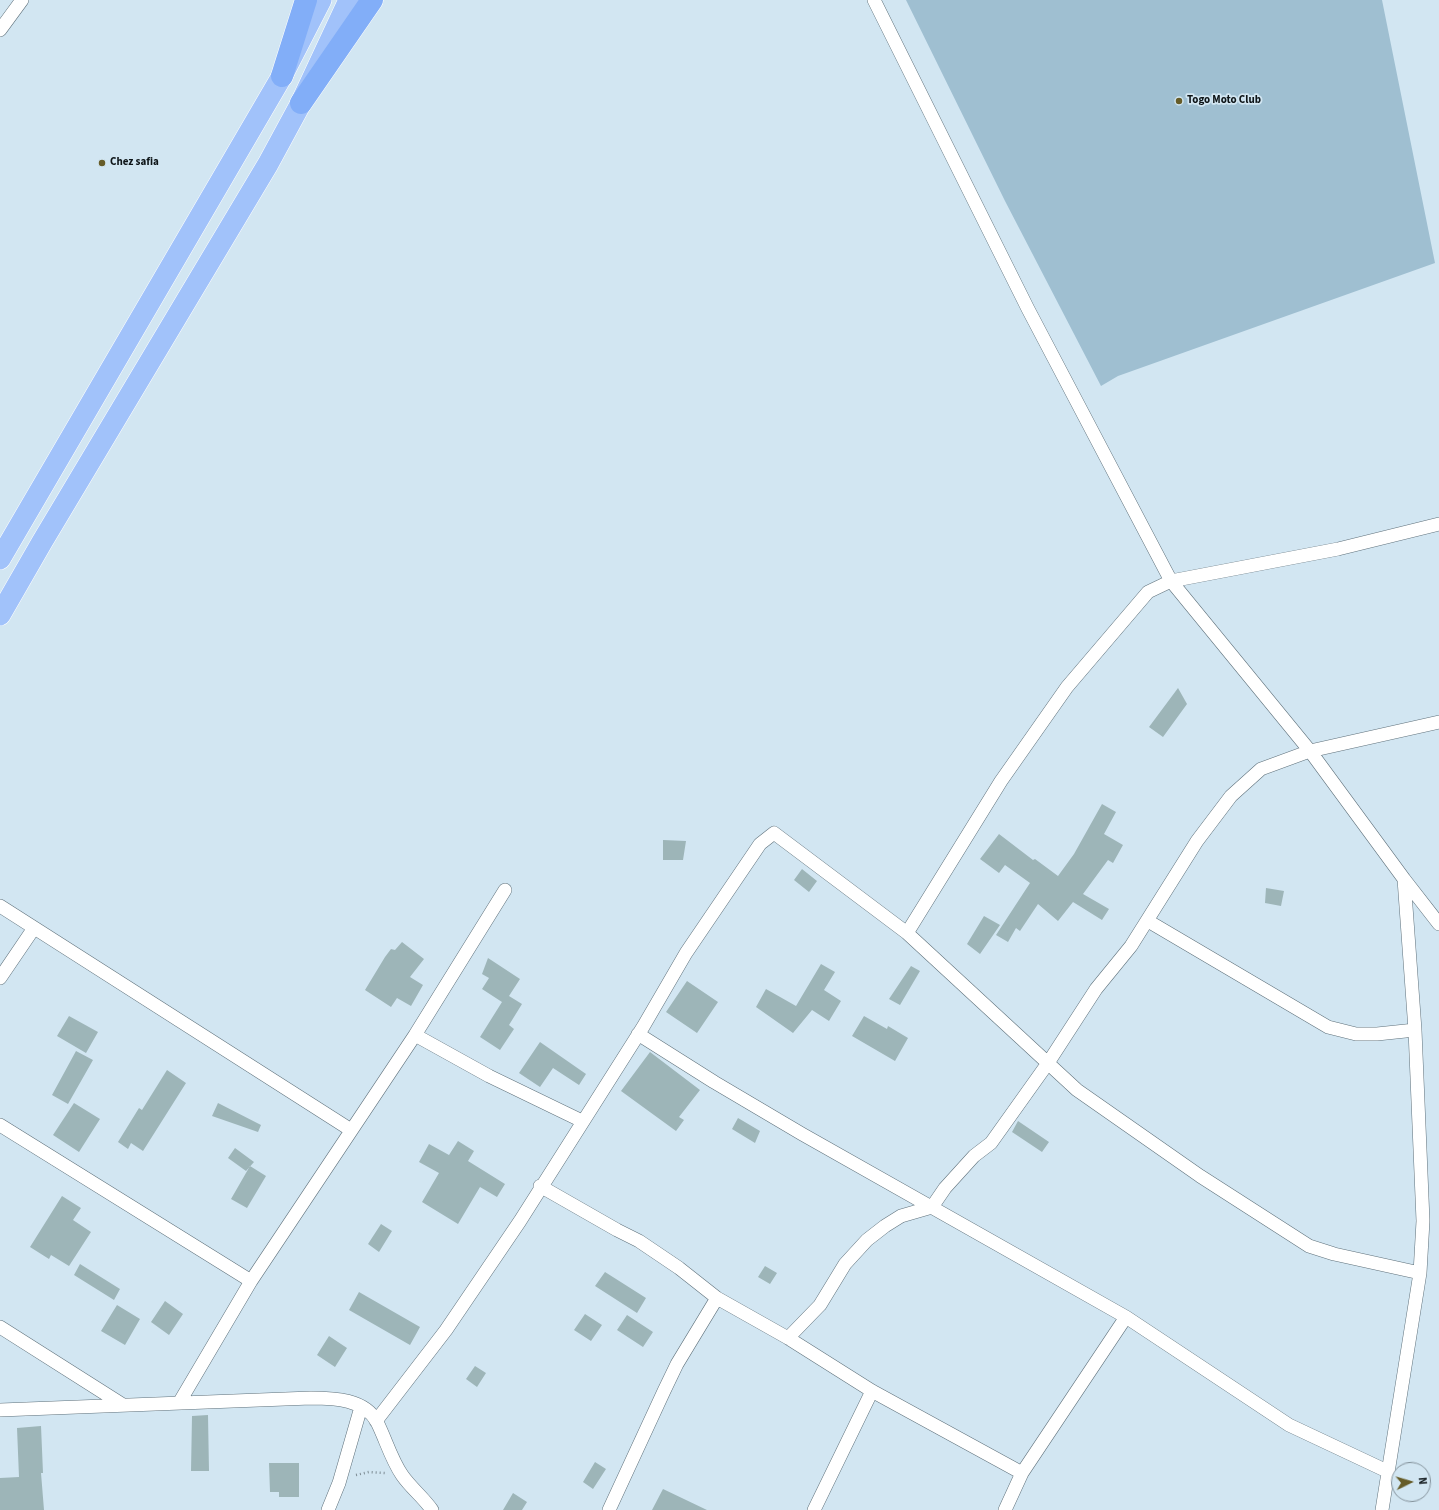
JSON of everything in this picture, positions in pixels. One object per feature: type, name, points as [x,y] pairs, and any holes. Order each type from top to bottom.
[{"type":"highway","points":[[282,76],[306,0]]},
{"type":"highway","points":[[301,104],[372,0]]},
{"type":"main road","points":[[0,559],[282,76],[321,0]]},
{"type":"main road","points":[[0,615],[42,542],[264,171],[301,104],[349,0]]},
{"type":"street","points":[[0,30],[22,0]]},
{"type":"street","points":[[874,0],[1028,309],[1171,581],[1310,751],[1439,924]]},
{"type":"street","points":[[907,933],[1001,781],[1067,688],[1148,592],[1171,581],[1338,549],[1439,524]]},
{"type":"street","points":[[788,1338],[820,1305],[845,1264],[867,1240],[884,1226],[901,1216],[932,1207],[945,1188],[974,1156],[992,1144],[1048,1063],[1096,989],[1131,946],[1148,921],[1197,841],[1231,796],[1261,769],[1310,751],[1439,722]]},
{"type":"street","points":[[376,1420],[446,1330],[520,1220],[540,1186],[638,1034],[686,953],[760,844],[774,833],[907,933],[1083,1095],[1200,1176],[1309,1246],[1334,1254],[1420,1273]]},
{"type":"street","points":[[1382,1510],[1420,1273],[1423,1221],[1415,1030],[1404,879]]},
{"type":"street","points":[[179,1402],[251,1281],[415,1035],[505,890]]},
{"type":"street","points":[[0,906],[351,1130]]},
{"type":"street","points":[[1148,921],[1328,1027],[1356,1034],[1377,1034],[1415,1030]]},
{"type":"street","points":[[0,978],[34,928]]},
{"type":"street","points":[[638,1034],[714,1082],[802,1134],[1126,1317],[1289,1425],[1343,1452],[1389,1472]]},
{"type":"street","points":[[415,1035],[489,1076],[582,1121]]},
{"type":"street","points":[[0,1125],[251,1281]]},
{"type":"street","points":[[540,1186],[639,1241],[679,1268],[717,1298],[788,1338],[872,1391],[1022,1473]]},
{"type":"street","points":[[609,1510],[670,1377],[717,1298]]},
{"type":"street","points":[[1005,1510],[1022,1473],[1126,1317]]},
{"type":"street","points":[[0,1327],[123,1405]]},
{"type":"street","points":[[814,1510],[872,1391]]},
{"type":"street","points":[[0,1410],[179,1402],[329,1398],[348,1401],[361,1407],[376,1420],[402,1476],[432,1510]]},
{"type":"street","points":[[328,1510],[339,1483],[361,1407]]},
{"type":"path","points":[[339,1483],[358,1474],[369,1472],[402,1476]]},
{"type":"shaded area","name":"Togo Moto Club","points":[[906,0],[1382,0],[1435,263],[1118,376],[1101,386],[1005,201]]},
{"type":"building","points":[[1178,688],[1187,704],[1163,737],[1149,727]]},
{"type":"building","points":[[1102,804],[1116,812],[1104,834],[1123,845],[1113,863],[1108,860],[1083,894],[1109,909],[1102,920],[1073,902],[1058,921],[1038,904],[1020,931],[1016,928],[1008,942],[996,935],[1030,883],[1005,865],[999,873],[980,859],[999,834],[1033,860],[1035,859],[1058,876],[1074,854]]},
{"type":"building","points":[[663,840],[686,841],[683,860],[663,860]]},
{"type":"building","points":[[802,869],[817,881],[809,892],[794,880]]},
{"type":"building","points":[[1266,888],[1284,891],[1281,906],[1265,903]]},
{"type":"building","points":[[984,916],[1000,925],[980,954],[967,944]]},
{"type":"building","points":[[402,942],[424,959],[410,977],[423,985],[411,1006],[397,998],[391,1007],[365,990],[391,949],[395,950]]},
{"type":"building","points":[[488,958],[520,979],[509,996],[522,1004],[509,1025],[514,1029],[500,1050],[480,1037],[502,1002],[482,989],[489,978],[482,974]]},
{"type":"building","points":[[821,964],[835,972],[824,990],[841,1001],[829,1021],[812,1010],[793,1033],[756,1007],[766,989],[796,1006]]},
{"type":"building","points":[[911,966],[920,971],[900,1005],[889,999]]},
{"type":"building","points":[[687,981],[718,1002],[697,1033],[666,1012]]},
{"type":"building","points":[[69,1016],[98,1032],[86,1053],[57,1036]]},
{"type":"building","points":[[864,1016],[887,1029],[888,1026],[908,1038],[895,1061],[852,1036]]},
{"type":"building","points":[[540,1042],[586,1074],[579,1085],[553,1068],[540,1087],[519,1073]]},
{"type":"building","points":[[76,1051],[93,1060],[68,1104],[52,1095]]},
{"type":"building","points":[[650,1052],[700,1090],[679,1117],[684,1120],[676,1131],[621,1091]]},
{"type":"building","points":[[167,1070],[186,1083],[143,1151],[131,1143],[128,1149],[118,1142],[139,1108],[142,1110]]},
{"type":"building","points":[[74,1103],[100,1119],[79,1152],[53,1135]]},
{"type":"building","points":[[218,1103],[261,1125],[258,1132],[212,1116]]},
{"type":"building","points":[[738,1118],[760,1131],[755,1143],[732,1129]]},
{"type":"building","points":[[1018,1121],[1049,1142],[1042,1152],[1012,1132]]},
{"type":"building","points":[[458,1141],[474,1151],[468,1161],[505,1184],[497,1197],[480,1187],[458,1224],[422,1202],[439,1173],[419,1162],[429,1144],[449,1155]]},
{"type":"building","points":[[235,1148],[254,1162],[246,1171],[228,1158]]},
{"type":"building","points":[[250,1166],[266,1176],[247,1208],[231,1199]]},
{"type":"building","points":[[62,1196],[81,1208],[73,1220],[91,1232],[69,1266],[51,1255],[49,1259],[30,1247]]},
{"type":"building","points":[[381,1224],[392,1231],[379,1252],[368,1244]]},
{"type":"building","points":[[80,1264],[120,1289],[114,1300],[74,1275]]},
{"type":"building","points":[[765,1266],[777,1273],[770,1284],[758,1277]]},
{"type":"building","points":[[605,1272],[646,1298],[637,1313],[595,1286]]},
{"type":"building","points":[[359,1292],[420,1327],[410,1345],[349,1310]]},
{"type":"building","points":[[165,1301],[183,1314],[169,1335],[151,1322]]},
{"type":"building","points":[[117,1305],[140,1319],[125,1345],[101,1331]]},
{"type":"building","points":[[585,1314],[602,1325],[591,1341],[574,1330]]},
{"type":"building","points":[[627,1315],[653,1332],[643,1347],[617,1330]]},
{"type":"building","points":[[329,1336],[347,1348],[335,1367],[317,1355]]},
{"type":"building","points":[[475,1366],[486,1373],[477,1387],[466,1379]]},
{"type":"building","points":[[208,1415],[209,1471],[191,1471],[192,1416]]},
{"type":"building","points":[[41,1426],[43,1473],[41,1473],[44,1510],[0,1510],[0,1478],[19,1477],[17,1428]]},
{"type":"building","points":[[595,1462],[606,1469],[593,1489],[583,1482]]},
{"type":"building","points":[[269,1463],[299,1463],[299,1497],[279,1497],[279,1492],[270,1492]]},
{"type":"building","points":[[663,1489],[707,1510],[652,1510]]},
{"type":"building","points":[[513,1493],[527,1502],[522,1510],[503,1510]]},
{"type":"place","name":"Togo Moto Club","points":[[1179,101]]},
{"type":"place","name":"Chez safia","points":[[102,163]]}]
